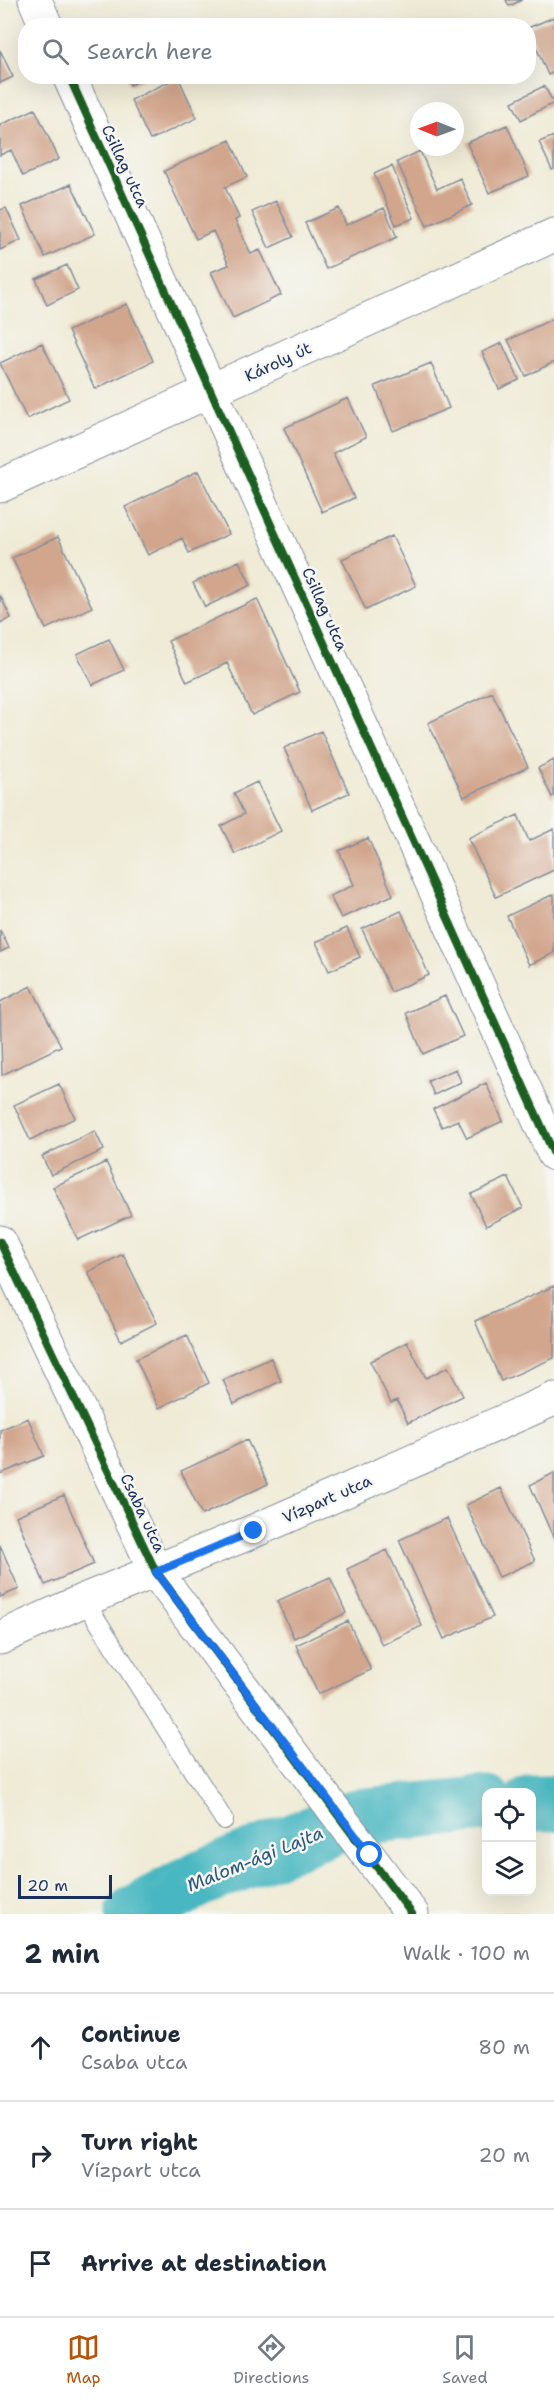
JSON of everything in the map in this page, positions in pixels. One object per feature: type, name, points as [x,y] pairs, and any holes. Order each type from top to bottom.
[{"type":"street","points":[[34,0],[42,18]]},
{"type":"street","name":"Csillag utca","points":[[73,84],[213,391],[554,1154]]},
{"type":"street","name":"Károly út","points":[[0,486],[554,235]]},
{"type":"street","name":"Csaba utca","points":[[0,1242],[156,1572],[412,1914]]},
{"type":"street","name":"Vízpart utca","points":[[0,1638],[554,1399]]},
{"type":"lane","points":[[84,1600],[224,1820]]},
{"type":"building","points":[[506,0],[522,0],[509,6]]},
{"type":"building","points":[[554,17],[554,72],[548,75],[536,47],[536,25]]},
{"type":"building","points":[[0,50],[13,77],[0,83]]},
{"type":"building","points":[[164,84],[181,84],[197,118],[150,140],[131,100]]},
{"type":"building","points":[[544,86],[554,103],[521,120],[512,102]]},
{"type":"building","points":[[35,109],[59,159],[23,176],[11,150],[0,155],[0,125]]},
{"type":"building","points":[[507,125],[529,176],[489,193],[467,143]]},
{"type":"building","points":[[554,136],[554,169],[552,170],[539,142]]},
{"type":"building","points":[[230,140],[247,177],[225,187],[239,218],[235,220],[251,254],[260,250],[281,295],[233,318],[211,272],[229,265],[213,231],[196,239],[164,171]]},
{"type":"building","points":[[410,156],[422,156],[437,189],[460,178],[472,205],[427,226],[397,162]]},
{"type":"building","points":[[392,166],[414,218],[396,225],[374,174]]},
{"type":"building","points":[[71,184],[95,234],[45,257],[22,206]]},
{"type":"building","points":[[276,201],[293,237],[269,248],[252,212]]},
{"type":"building","points":[[6,208],[21,240],[0,250],[0,210]]},
{"type":"building","points":[[339,208],[346,225],[384,208],[397,237],[326,269],[305,223]]},
{"type":"building","points":[[67,265],[78,290],[47,305],[36,279]]},
{"type":"building","points":[[127,304],[153,361],[95,389],[68,331]]},
{"type":"building","points":[[554,318],[554,362],[526,376],[508,340]]},
{"type":"building","points":[[42,343],[69,399],[27,419],[0,363]]},
{"type":"building","points":[[502,343],[519,380],[499,389],[482,352]]},
{"type":"building","points":[[431,363],[449,408],[393,431],[375,386]]},
{"type":"building","points":[[348,398],[366,437],[333,453],[354,498],[322,512],[284,428]]},
{"type":"building","points":[[198,471],[229,534],[189,553],[182,538],[148,555],[125,507]]},
{"type":"building","points":[[392,536],[416,586],[366,610],[342,559]]},
{"type":"building","points":[[58,537],[92,607],[46,629],[12,558]]},
{"type":"building","points":[[239,561],[251,585],[205,607],[193,583]]},
{"type":"building","points":[[0,595],[11,618],[0,623]]},
{"type":"building","points":[[257,599],[300,692],[252,715],[227,663],[187,682],[168,641]]},
{"type":"building","points":[[109,639],[124,670],[92,685],[77,654]]},
{"type":"building","points":[[492,692],[528,767],[464,797],[428,723]]},
{"type":"building","points":[[321,731],[349,793],[312,810],[284,748]]},
{"type":"building","points":[[554,760],[554,796],[552,797],[538,768]]},
{"type":"building","points":[[257,782],[281,831],[235,854],[221,826],[244,814],[234,793]]},
{"type":"building","points":[[518,815],[529,841],[554,829],[554,870],[496,897],[468,838]]},
{"type":"building","points":[[368,838],[393,895],[341,918],[330,896],[354,885],[339,851]]},
{"type":"building","points":[[554,894],[554,953],[529,965],[507,916]]},
{"type":"building","points":[[401,911],[429,975],[391,992],[362,929]]},
{"type":"building","points":[[347,928],[360,957],[329,971],[316,942]]},
{"type":"building","points":[[0,930],[9,948],[0,952]]},
{"type":"building","points":[[31,986],[61,1046],[2,1075],[0,1002]]},
{"type":"building","points":[[445,996],[463,1036],[423,1054],[406,1013]]},
{"type":"building","points":[[456,1069],[461,1082],[434,1095],[428,1081]]},
{"type":"building","points":[[486,1083],[503,1121],[467,1138],[458,1120],[442,1127],[433,1109]]},
{"type":"building","points":[[59,1084],[75,1118],[30,1140],[14,1105]]},
{"type":"building","points":[[95,1131],[104,1150],[51,1175],[42,1156]]},
{"type":"building","points":[[106,1162],[131,1215],[78,1240],[53,1187]]},
{"type":"building","points":[[508,1177],[523,1208],[486,1226],[471,1194]]},
{"type":"building","points":[[123,1254],[157,1323],[121,1341],[88,1272]]},
{"type":"building","points":[[554,1286],[554,1358],[501,1381],[475,1321]]},
{"type":"building","points":[[187,1335],[209,1383],[159,1408],[136,1359]]},
{"type":"building","points":[[407,1342],[426,1378],[448,1367],[463,1396],[408,1423],[397,1400],[391,1403],[370,1361]]},
{"type":"building","points":[[271,1358],[281,1381],[234,1404],[223,1380]]},
{"type":"building","points":[[28,1418],[44,1456],[0,1474],[0,1430]]},
{"type":"building","points":[[247,1440],[268,1484],[202,1515],[181,1471]]},
{"type":"building","points":[[554,1473],[554,1539],[530,1485]]},
{"type":"building","points":[[501,1488],[535,1561],[499,1577],[466,1505]]},
{"type":"building","points":[[64,1495],[94,1564],[45,1585],[16,1516]]},
{"type":"building","points":[[447,1518],[493,1617],[444,1639],[399,1540]]},
{"type":"building","points":[[0,1545],[19,1589],[0,1597]]},
{"type":"building","points":[[387,1550],[422,1626],[382,1645],[347,1569]]},
{"type":"building","points":[[330,1577],[346,1613],[294,1638],[277,1601]]},
{"type":"building","points":[[348,1621],[371,1670],[318,1694],[296,1645]]},
{"type":"waterway","name":"Malom-ági Lajta","points":[[536,1803],[554,1803]]},
{"type":"waterway","name":"Malom-ági Lajta","points":[[134,1914],[201,1878],[356,1817],[482,1804]]},
{"type":"cycle path","points":[[73,84],[554,1154]]},
{"type":"cycle path","points":[[0,1242],[156,1572],[412,1914]]},
{"type":"route","points":[[254,1531],[156,1572],[370,1855]]}]
